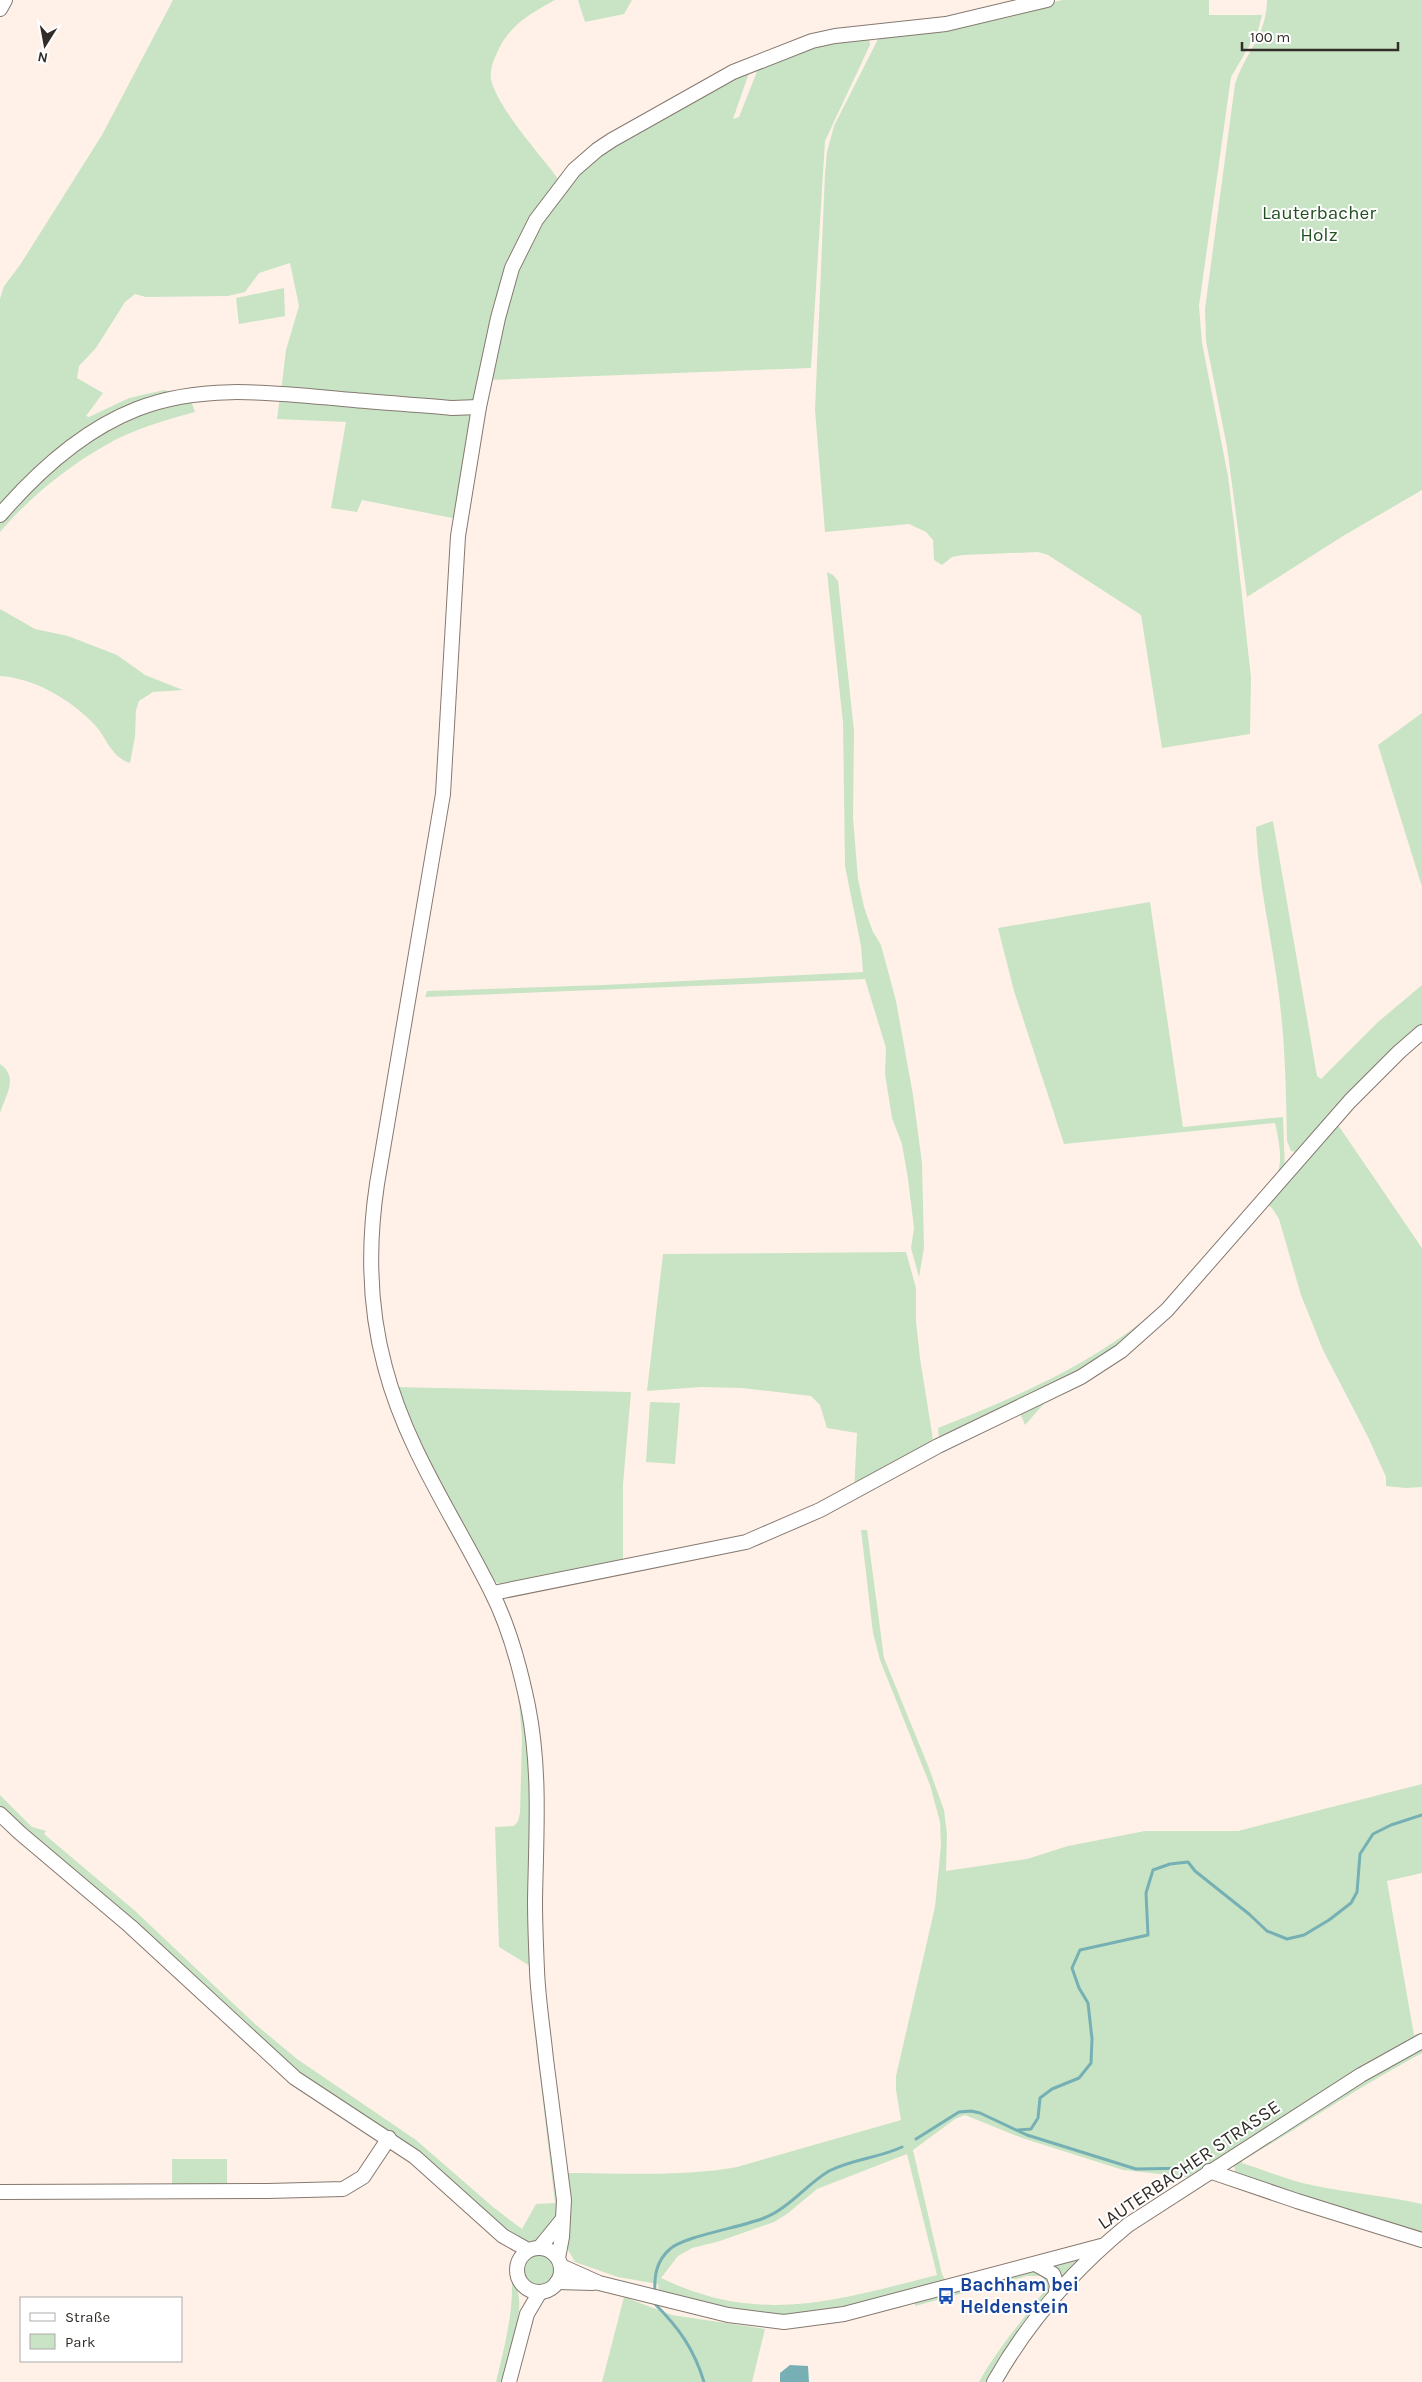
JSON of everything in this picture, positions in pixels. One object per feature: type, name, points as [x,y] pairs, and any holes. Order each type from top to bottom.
[{"type":"street","points":[[0,9],[5,0]]},
{"type":"street","points":[[525,2287],[540,2292],[552,2288],[557,2282],[564,2200],[537,1974],[535,1903],[537,1785],[534,1743],[518,1665],[507,1627],[493,1593],[425,1469],[410,1437],[385,1368],[376,1324],[371,1235],[377,1184],[443,794],[458,536],[479,407],[503,295],[520,251],[536,220],[574,170],[597,150],[733,72],[812,41],[835,36],[946,24],[1047,0]]},
{"type":"street","points":[[0,515],[30,482],[66,451],[116,419],[136,409],[166,400],[209,394],[263,392],[452,408],[479,407]]},
{"type":"street","points":[[493,1593],[746,1542],[820,1510],[938,1446],[1081,1377],[1121,1351],[1167,1310],[1350,1100],[1422,1032]]},
{"type":"street","points":[[0,1814],[20,1834],[130,1926],[295,2078],[389,2138],[415,2157],[503,2236],[534,2249],[552,2251],[559,2262],[599,2283]]},
{"type":"street","name":"LAUTERBACHER STRASSE","points":[[994,2382],[1028,2327],[1056,2291],[1101,2246],[1128,2225],[1209,2171],[1360,2075],[1422,2041]]},
{"type":"street","points":[[0,2192],[343,2189],[363,2177],[389,2138]]},
{"type":"street","points":[[1209,2171],[1297,2202],[1422,2240]]},
{"type":"street","points":[[517,2263],[521,2256],[534,2249],[562,2220]]},
{"type":"street","points":[[503,2236],[517,2263],[517,2275],[525,2287],[527,2314]]},
{"type":"street","points":[[557,2282],[599,2283],[748,2319],[792,2322],[844,2314],[1037,2265],[1101,2246]]},
{"type":"street","points":[[1037,2265],[1053,2274],[1057,2285],[1056,2291]]},
{"type":"street","points":[[509,2382],[527,2314],[540,2292]]},
{"type":"green space","points":[[173,0],[555,0],[521,21],[508,35],[494,59],[491,79],[501,103],[510,117],[560,181],[538,209],[476,397],[467,403],[281,391],[286,350],[299,306],[290,263],[259,273],[245,292],[228,296],[146,297],[135,294],[125,302],[96,348],[79,366],[77,378],[103,393],[86,416],[89,417],[129,398],[164,390],[190,398],[195,412],[138,430],[116,439],[91,454],[63,473],[36,495],[0,532],[0,299],[4,286],[20,265],[102,135]]},
{"type":"green space","points":[[578,0],[632,0],[624,14],[585,22]]},
{"type":"green space","points":[[1063,0],[1209,0],[1209,15],[1262,15],[1258,31],[1231,77],[1199,306],[1202,343],[1228,476],[1235,532],[1251,678],[1250,734],[1162,748],[1141,615],[1048,555],[1038,552],[963,555],[952,557],[942,565],[934,560],[933,540],[926,532],[909,524],[825,532],[815,410],[825,174],[827,152],[834,126],[878,39],[883,35]]},
{"type":"green space","name":"Lauterbacher Holz","points":[[1267,0],[1422,0],[1422,490],[1343,536],[1247,597],[1227,447],[1206,341],[1205,309],[1235,84],[1263,24]]},
{"type":"green space","points":[[869,38],[870,45],[825,141],[811,368],[489,380],[514,276],[537,226],[568,184],[616,142],[750,70],[733,119],[739,117],[760,64],[789,58],[815,44]]},
{"type":"green space","points":[[284,288],[285,316],[239,324],[236,298]]},
{"type":"green space","points":[[280,397],[469,412],[474,416],[457,519],[362,500],[357,512],[331,508],[346,422],[277,419]]},
{"type":"green space","points":[[827,572],[838,581],[854,731],[853,818],[858,879],[864,907],[873,932],[881,945],[896,1001],[913,1095],[922,1163],[924,1248],[919,1277],[911,1248],[914,1228],[908,1179],[902,1144],[892,1118],[885,1074],[886,1048],[865,979],[425,997],[427,991],[603,985],[863,972],[861,946],[845,866],[843,723]]},
{"type":"green space","points":[[0,609],[35,629],[68,636],[117,655],[145,675],[183,690],[153,692],[139,701],[136,710],[135,737],[130,763],[123,760],[113,751],[97,727],[83,713],[61,697],[37,685],[0,676]]},
{"type":"green space","points":[[1422,713],[1422,887],[1378,745]]},
{"type":"green space","points":[[1273,821],[1317,1076],[1321,1079],[1378,1022],[1422,985],[1422,1029],[1296,1152],[1291,1151],[1287,1141],[1286,1081],[1280,1001],[1257,846],[1256,827]]},
{"type":"green space","points":[[1150,902],[1183,1127],[1283,1117],[1285,1171],[1160,1313],[1050,1397],[1025,1425],[1017,1406],[939,1440],[938,1428],[1018,1394],[1070,1369],[1120,1338],[1143,1321],[1174,1292],[1244,1215],[1270,1184],[1279,1168],[1280,1151],[1275,1123],[1064,1144],[1014,991],[998,928]]},
{"type":"green space","points":[[0,1064],[6,1069],[10,1080],[8,1093],[0,1113]]},
{"type":"green space","points":[[1336,1122],[1422,1248],[1422,1487],[1386,1486],[1386,1477],[1369,1439],[1323,1350],[1301,1295],[1279,1219],[1272,1208],[1266,1204]]},
{"type":"green space","points":[[906,1252],[916,1288],[916,1321],[920,1358],[934,1446],[854,1491],[857,1433],[827,1428],[820,1405],[811,1396],[742,1388],[701,1387],[647,1391],[663,1254]]},
{"type":"green space","points":[[394,1387],[631,1392],[623,1484],[623,1562],[504,1585],[489,1580],[442,1492]]},
{"type":"green space","points":[[650,1402],[680,1403],[675,1464],[646,1462]]},
{"type":"green space","points":[[861,1530],[867,1530],[884,1658],[944,1810],[947,1834],[946,1871],[1027,1859],[1068,1846],[1145,1831],[1238,1831],[1422,1784],[1422,1873],[1387,1881],[1414,2035],[1422,2033],[1422,2036],[1187,2177],[1123,2170],[1022,2138],[965,2115],[955,2119],[913,2150],[942,2274],[946,2282],[813,2315],[760,2316],[659,2293],[658,2284],[618,2277],[575,2262],[568,2250],[565,2173],[673,2173],[737,2167],[901,2120],[896,2090],[896,2076],[935,1907],[941,1845],[940,1822],[930,1785],[880,1660],[873,1633]],"holes":[[[907,2154],[937,2275],[832,2300],[766,2305],[732,2301],[697,2293],[661,2278],[678,2256],[692,2248],[720,2241],[774,2222],[787,2214],[817,2189]]]},
{"type":"green space","points":[[517,1681],[526,1718],[558,2207],[555,2218],[537,2241],[526,2241],[515,2235],[301,2075],[0,1807],[0,1795],[32,1827],[46,1831],[44,1834],[134,1910],[255,2024],[297,2059],[416,2140],[493,2207],[522,2229],[536,2204],[555,2203],[534,2025],[530,1966],[499,1947],[495,1827],[514,1826],[518,1821],[520,1813],[522,1737]]},
{"type":"green space","points":[[1422,2045],[1422,2053],[1354,2092],[1242,2161],[1242,2163],[1307,2184],[1422,2204],[1422,2235],[1236,2174],[1234,2166],[1237,2158]]},
{"type":"green space","points":[[172,2159],[227,2159],[227,2185],[172,2185]]},
{"type":"green space","points":[[539,2255],[550,2259],[554,2270],[550,2281],[539,2285],[528,2281],[524,2270],[528,2259]]},
{"type":"green space","points":[[1079,2259],[1062,2278],[1055,2264]]},
{"type":"green space","points":[[1037,2270],[1043,2271],[1050,2281],[1051,2291],[990,2382],[979,2382],[1002,2346],[1045,2290],[1044,2279],[1041,2276],[1027,2276],[915,2306],[914,2301]]},
{"type":"green space","points":[[512,2281],[519,2296],[518,2319],[514,2341],[502,2382],[496,2382],[509,2319]]},
{"type":"green space","points":[[624,2297],[672,2315],[765,2329],[752,2382],[602,2382]]},
{"type":"water","points":[[790,2365],[808,2366],[809,2382],[780,2382],[780,2373]]},
{"type":"waterway","points":[[1018,2130],[1031,2129],[1038,2118],[1040,2098],[1052,2089],[1079,2078],[1091,2063],[1092,2039],[1088,2003],[1079,1988],[1072,1968],[1080,1950],[1148,1935],[1146,1893],[1153,1870],[1170,1864],[1188,1862],[1195,1871],[1249,1914],[1267,1931],[1287,1939],[1304,1935],[1329,1920],[1351,1903],[1357,1892],[1360,1854],[1373,1834],[1391,1825],[1422,1815]]},
{"type":"waterway","points":[[916,2139],[959,2112],[971,2111],[980,2113],[1027,2135],[1136,2169],[1194,2168]]},
{"type":"waterway","points":[[655,2294],[655,2281],[659,2264],[665,2254],[677,2244],[764,2218],[781,2209],[829,2171],[902,2147]]},
{"type":"waterway","points":[[655,2300],[655,2304],[685,2340],[696,2359],[704,2382]]},
{"type":"place","name":"Bachham bei Heldenstein","points":[[946,2296]]}]
